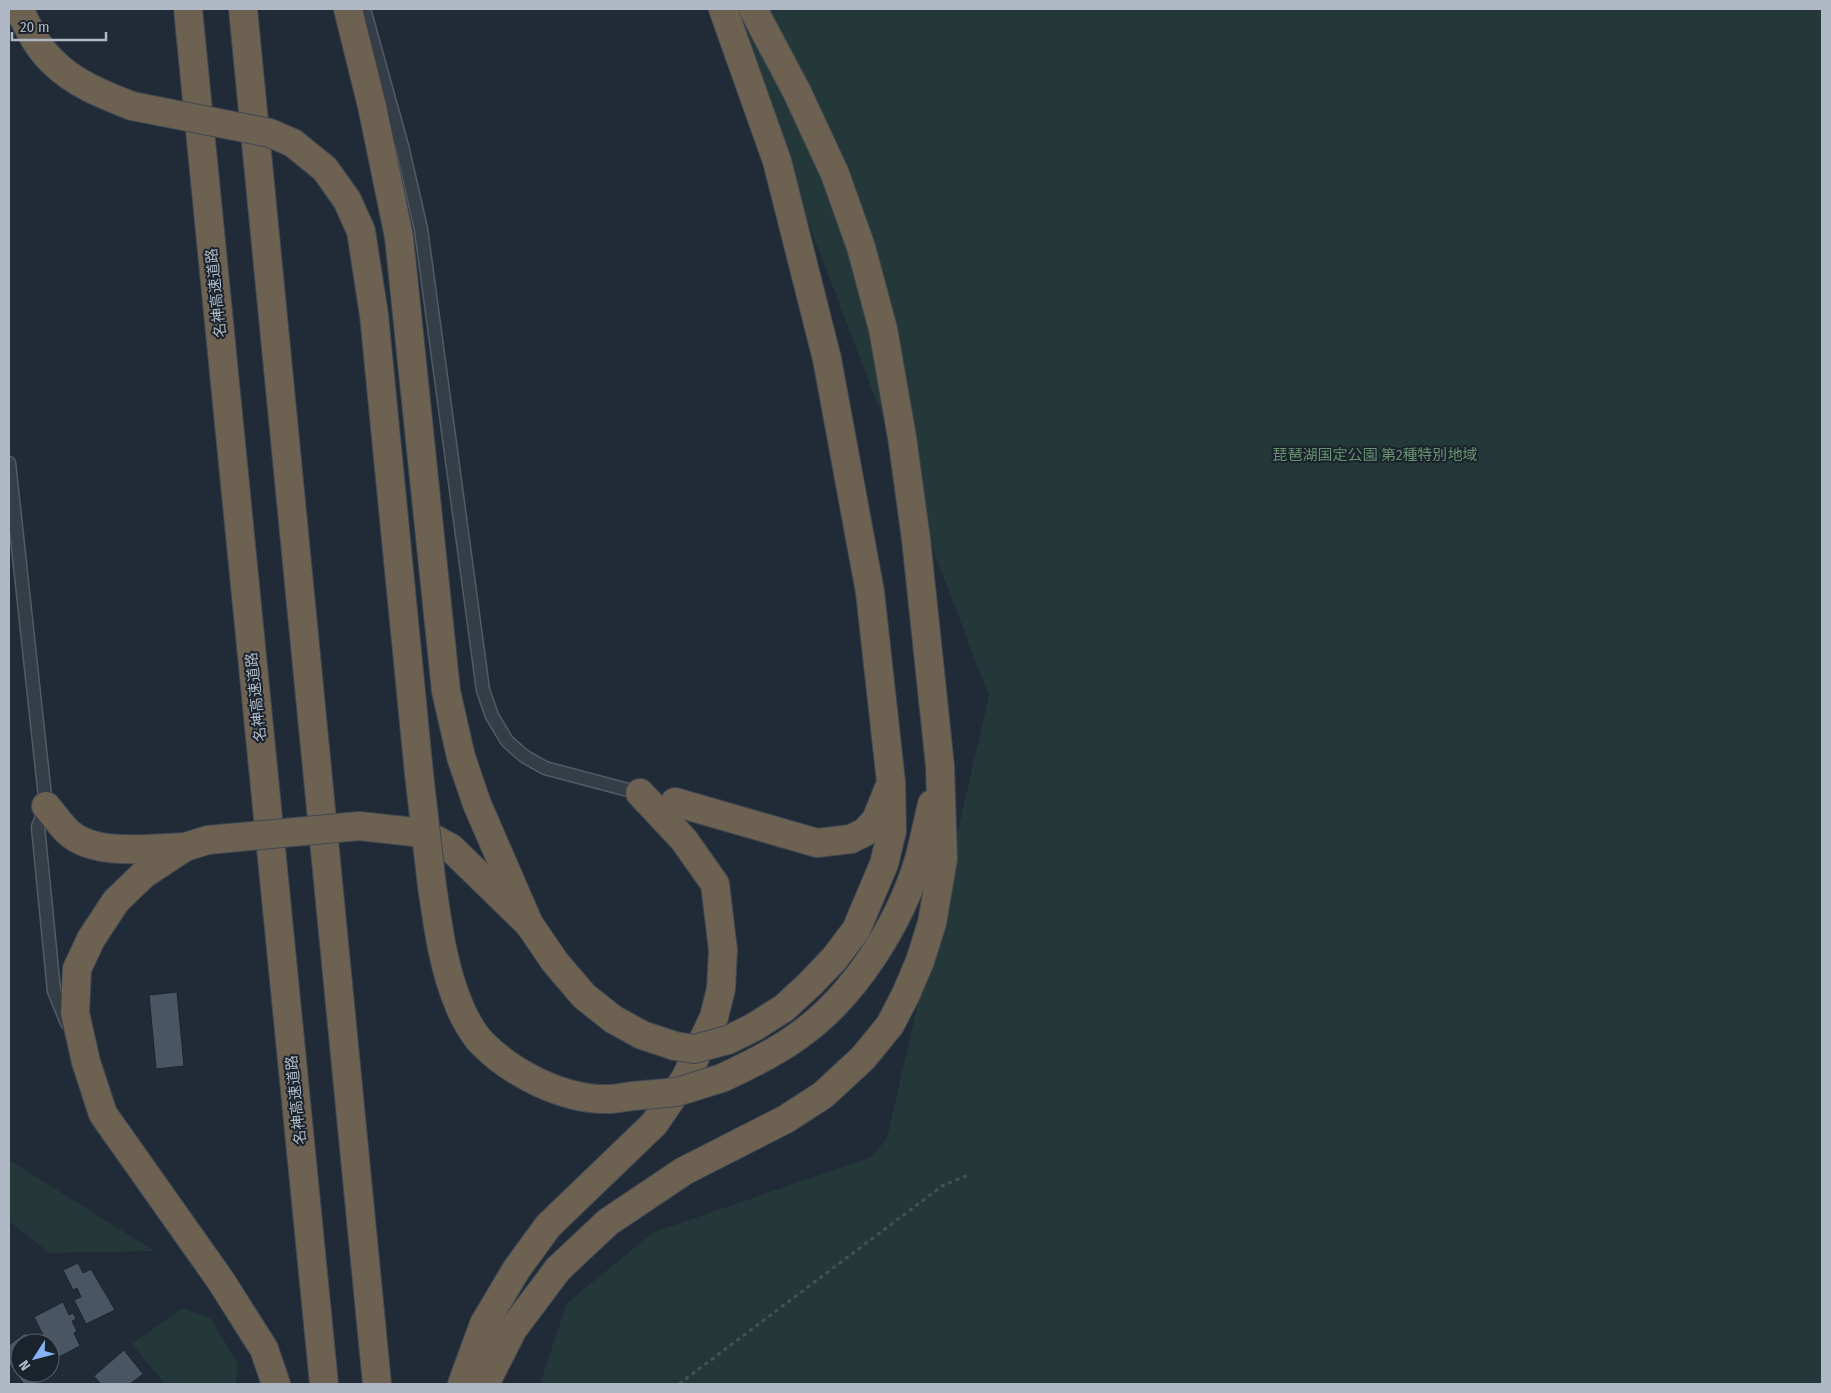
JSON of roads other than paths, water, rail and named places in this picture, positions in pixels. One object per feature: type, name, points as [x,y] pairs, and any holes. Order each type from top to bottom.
[{"type":"highway","points":[[19,9],[30,32],[51,61],[73,78],[104,95],[132,106],[270,133],[293,142],[325,169],[347,200],[361,230],[374,315],[419,774],[441,948],[459,1006],[481,1043],[506,1064],[539,1083],[578,1096],[606,1099],[677,1092],[722,1078],[757,1062],[799,1036],[826,1013],[852,984],[875,952],[901,906],[919,857],[940,766]]},
{"type":"highway","name":"名神高速道路","points":[[188,9],[324,1384]]},
{"type":"highway","points":[[243,9],[377,1384]]},
{"type":"highway","points":[[348,9],[372,106],[399,237],[446,691],[461,758],[477,804],[529,924],[555,962],[584,996],[613,1019],[642,1035],[675,1046],[694,1049],[728,1040],[754,1027],[784,1008],[834,959],[856,930],[884,864],[892,831],[891,782],[870,592],[828,360],[777,161],[723,9]]},
{"type":"highway","points":[[485,1384],[513,1329],[558,1269],[608,1222],[684,1172],[786,1119],[823,1095],[863,1058],[890,1025],[906,994],[920,961],[932,924],[943,860],[940,766],[916,539],[904,456],[880,320],[862,247],[835,174],[797,92],[753,9]]},
{"type":"highway","points":[[675,802],[817,843],[851,839],[865,832],[876,820],[891,782]]},
{"type":"highway","points":[[462,1384],[484,1324],[516,1270],[548,1226],[654,1124],[685,1079],[714,1017],[721,989],[723,950],[715,884],[684,840],[640,793]]},
{"type":"highway","points":[[46,806],[70,833],[86,843],[116,849],[196,843],[358,826],[427,835],[452,848],[529,924]]},
{"type":"highway","points":[[196,843],[144,874],[116,901],[90,939],[77,969],[75,1013],[86,1062],[103,1114],[221,1282],[264,1349],[276,1384]]},
{"type":"lane","points":[[364,9],[402,146],[421,229],[483,690],[492,716],[506,741],[524,756],[545,768],[675,802]]},
{"type":"lane","points":[[9,463],[46,806],[38,828],[54,991],[103,1114]]},
{"type":"park label","name":"琵琶湖国定公園 第2種特別地域","points":[[1375,455]]}]
